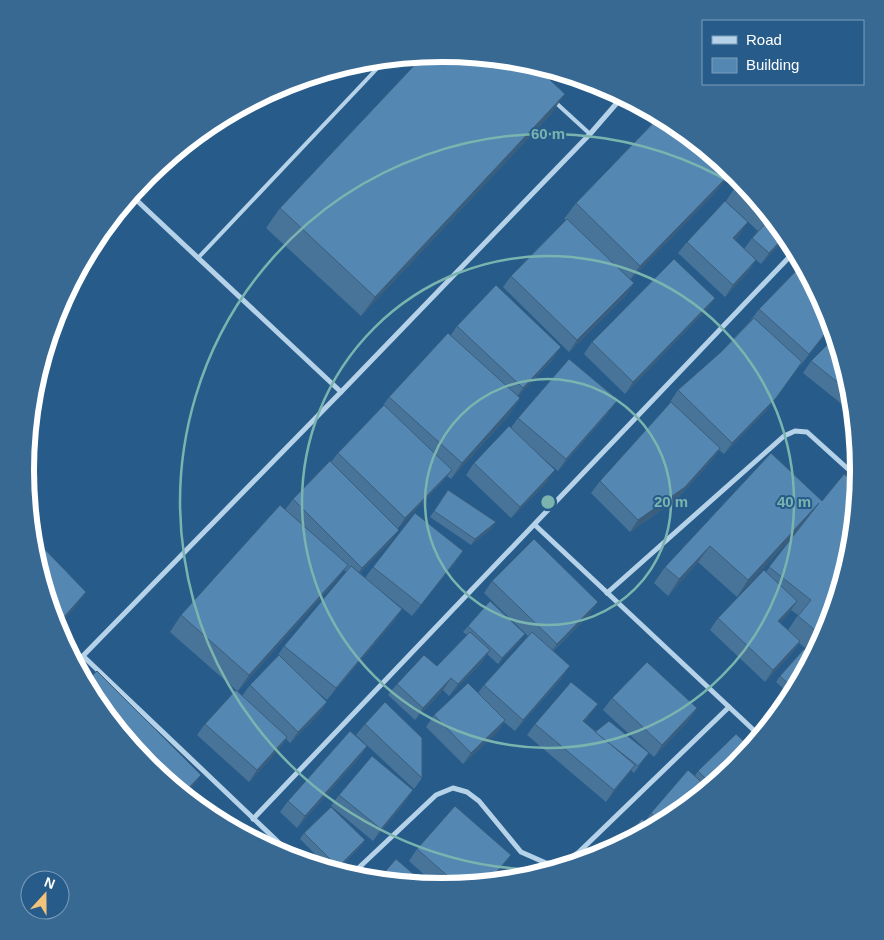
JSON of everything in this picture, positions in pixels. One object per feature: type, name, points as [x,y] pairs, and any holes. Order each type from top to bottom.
[{"type":"street","points":[[80,659],[341,392],[590,134],[618,102]]},
{"type":"street","points":[[136,200],[341,392]]},
{"type":"street","points":[[253,819],[790,257]]},
{"type":"street","points":[[607,593],[784,436],[795,430],[807,432],[850,471]]},
{"type":"street","points":[[535,525],[755,732]]},
{"type":"street","points":[[83,656],[280,845]]},
{"type":"street","points":[[572,857],[580,852],[729,707]]},
{"type":"street","points":[[357,869],[436,795],[453,788],[467,792],[479,801],[521,852],[551,863]]},
{"type":"lane","points":[[198,258],[379,67]]},
{"type":"lane","points":[[554,100],[590,134]]},
{"type":"building","points":[[417,63],[469,63],[522,70],[545,75],[565,94],[375,297],[280,208]]},
{"type":"building","points":[[655,122],[691,146],[726,178],[640,266],[576,203]]},
{"type":"building","points":[[736,187],[758,212],[734,189]]},
{"type":"building","points":[[725,201],[748,222],[733,238],[756,260],[733,285],[687,242]]},
{"type":"building","points":[[567,219],[634,283],[577,340],[511,276]]},
{"type":"building","points":[[767,222],[780,241],[769,253],[752,238]]},
{"type":"building","points":[[674,259],[715,298],[633,382],[592,342]]},
{"type":"building","points":[[797,270],[808,289],[826,332],[809,354],[759,309]]},
{"type":"building","points":[[496,285],[561,347],[523,388],[457,326]]},
{"type":"building","points":[[754,318],[802,362],[776,398],[732,443],[678,390],[721,352]]},
{"type":"building","points":[[448,333],[520,398],[462,463],[389,397]]},
{"type":"building","points":[[830,342],[841,385],[811,361]]},
{"type":"building","points":[[569,359],[618,400],[566,459],[518,418]]},
{"type":"building","points":[[671,402],[720,448],[685,487],[638,520],[600,481]]},
{"type":"building","points":[[384,405],[452,470],[405,518],[338,453]]},
{"type":"building","points":[[509,426],[555,470],[520,507],[474,463]]},
{"type":"building","points":[[771,453],[822,501],[844,474],[850,478],[847,523],[842,550],[829,601],[816,631],[798,616],[811,600],[769,567],[819,503],[748,580],[710,546],[679,579],[665,567]]},
{"type":"building","points":[[330,461],[399,530],[362,568],[293,499]]},
{"type":"building","points":[[448,490],[496,522],[475,539],[434,511]]},
{"type":"building","points":[[280,505],[348,565],[249,675],[181,615]]},
{"type":"building","points":[[415,513],[463,551],[421,605],[373,567]]},
{"type":"building","points":[[534,539],[598,602],[557,644],[492,581]]},
{"type":"building","points":[[41,546],[86,592],[62,619],[55,601]]},
{"type":"building","points":[[351,566],[402,609],[336,688],[284,646]]},
{"type":"building","points":[[764,570],[797,601],[778,621],[800,641],[773,670],[718,618]]},
{"type":"building","points":[[490,601],[525,634],[502,658],[468,626]]},
{"type":"building","points":[[470,632],[490,650],[458,684],[451,678],[423,708],[397,684],[424,655],[437,666]]},
{"type":"building","points":[[532,632],[570,666],[523,720],[484,685]]},
{"type":"building","points":[[804,649],[807,652],[789,685],[780,676]]},
{"type":"building","points":[[279,655],[327,702],[298,732],[250,685]]},
{"type":"building","points":[[647,662],[697,708],[662,745],[612,698]]},
{"type":"building","points":[[97,671],[201,775],[187,789],[153,759],[135,739],[118,719],[90,678]]},
{"type":"building","points":[[571,682],[598,704],[583,721],[635,765],[614,790],[535,724]]},
{"type":"building","points":[[468,683],[505,720],[471,753],[434,715]]},
{"type":"building","points":[[236,690],[287,737],[257,770],[205,724]]},
{"type":"building","points":[[385,702],[422,738],[422,778],[365,724]]},
{"type":"building","points":[[609,721],[649,753],[638,766],[595,732]]},
{"type":"building","points":[[350,731],[367,746],[305,816],[288,801]]},
{"type":"building","points":[[736,734],[746,743],[707,780],[698,771]]},
{"type":"building","points":[[372,756],[413,790],[381,829],[339,795]]},
{"type":"building","points":[[688,770],[703,784],[656,818],[651,813]]},
{"type":"building","points":[[455,806],[511,855],[494,875],[450,878],[417,849]]},
{"type":"building","points":[[331,807],[365,840],[340,865],[335,864],[304,833]]},
{"type":"building","points":[[235,819],[243,827],[238,824],[233,821]]},
{"type":"building","points":[[642,819],[647,823],[646,824],[630,832]]},
{"type":"building","points":[[396,859],[417,877],[389,875],[383,874]]}]
